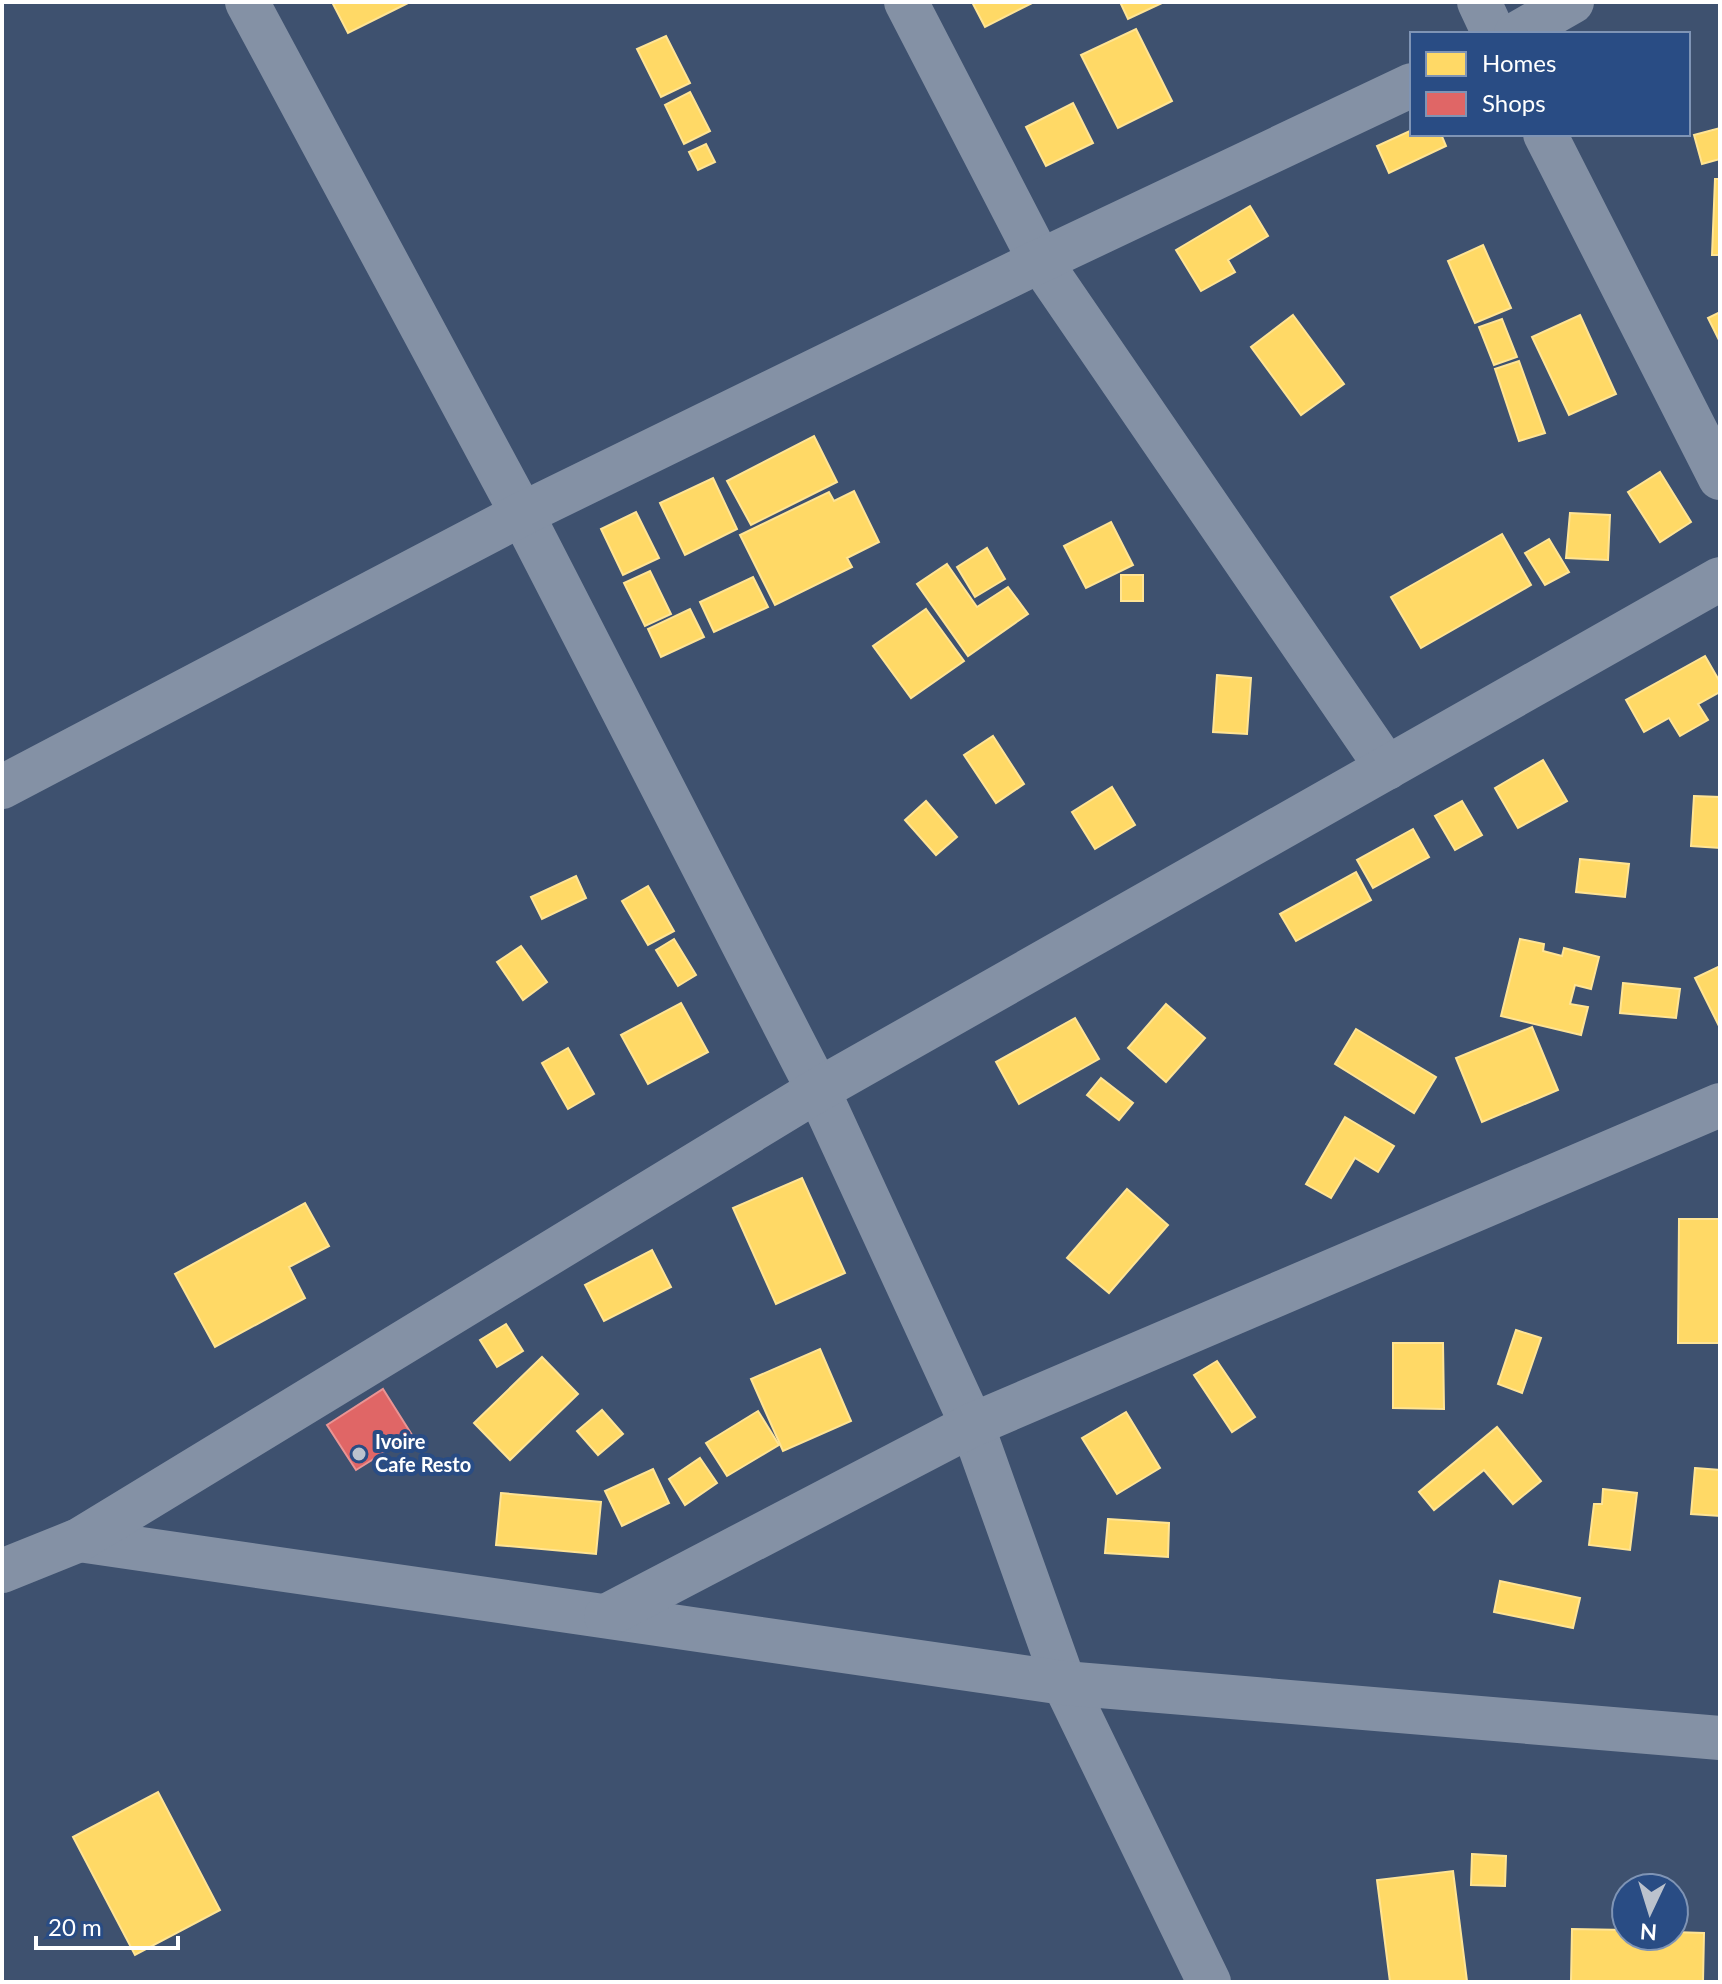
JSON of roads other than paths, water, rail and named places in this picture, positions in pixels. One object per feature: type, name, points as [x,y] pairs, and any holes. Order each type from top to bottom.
[{"type":"street","points":[[247,2],[522,514],[818,1090],[972,1425],[1064,1683],[1209,1982]]},
{"type":"street","points":[[906,2],[1040,261],[1387,768]]},
{"type":"street","points":[[1479,2],[1493,32]]},
{"type":"street","points":[[1520,32],[1572,2]]},
{"type":"street","points":[[2,787],[522,514],[1040,261],[1410,86]]},
{"type":"street","points":[[1546,136],[1720,478]]},
{"type":"street","points":[[2,1571],[79,1540],[818,1090],[1720,579]]},
{"type":"street","points":[[606,1616],[972,1425],[1720,1105]]},
{"type":"street","points":[[79,1540],[1064,1683],[1710,1738],[1720,1775]]},
{"type":"place","name":"Ivoire Cafe Resto","points":[[359,1454]]}]
